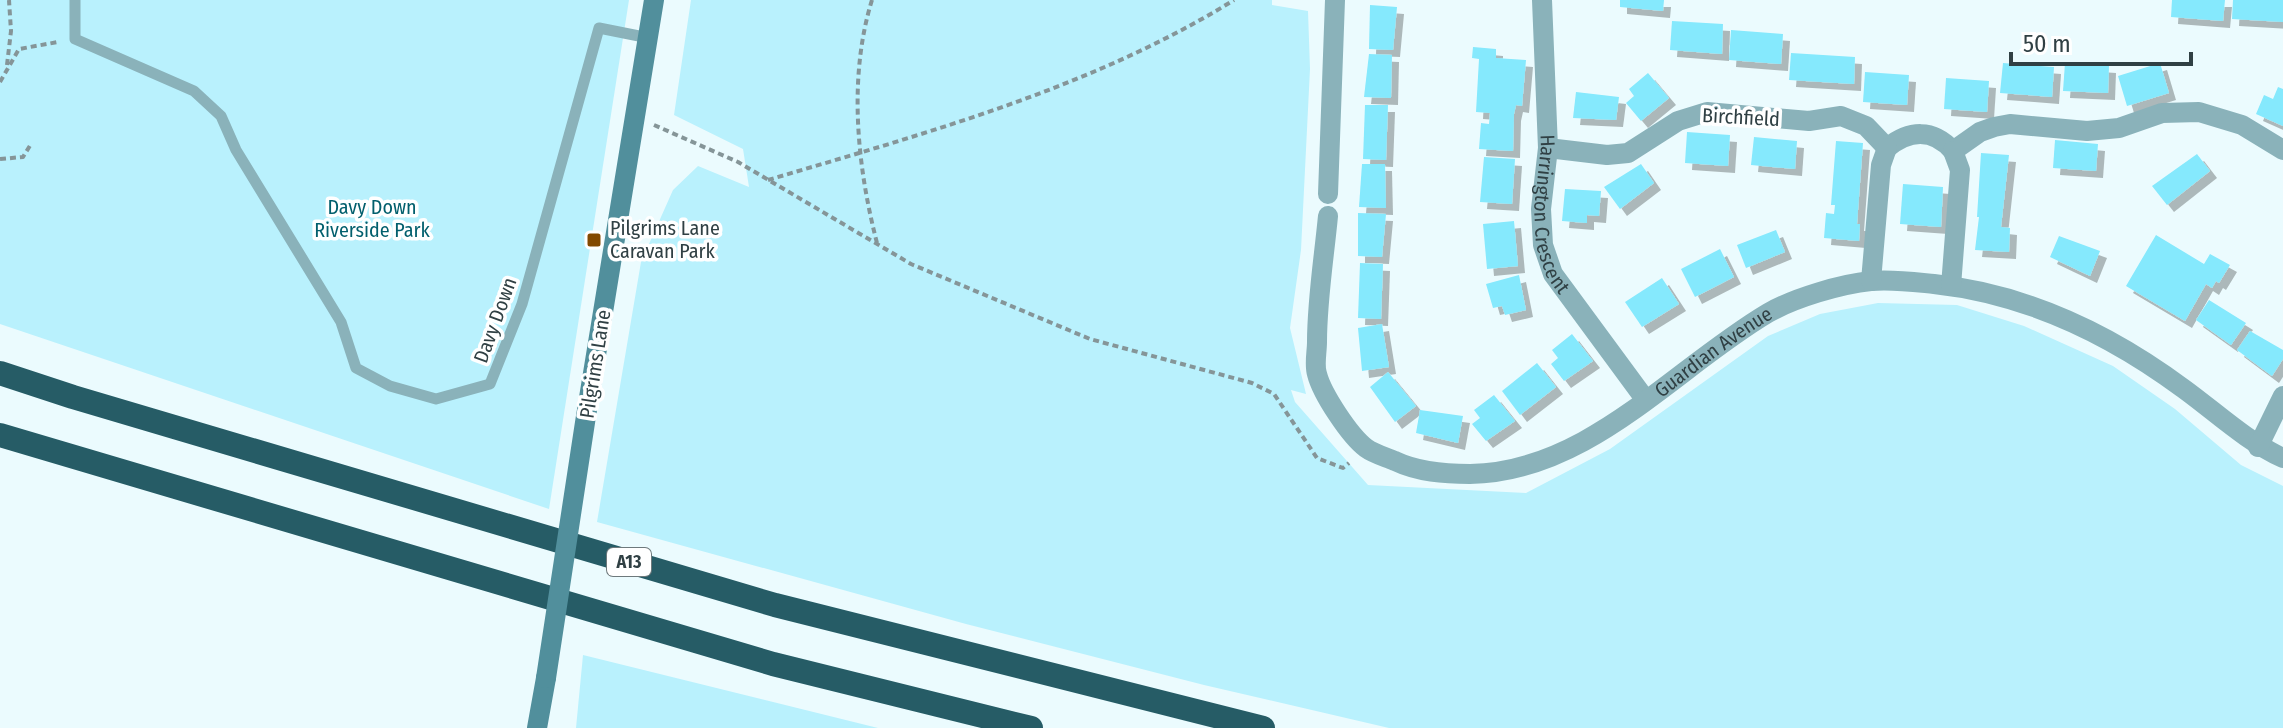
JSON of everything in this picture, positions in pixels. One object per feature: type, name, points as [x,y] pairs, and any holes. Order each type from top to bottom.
[{"type":"highway","name":"A13","points":[[0,373],[88,402],[775,605],[1263,728]]},
{"type":"highway","points":[[0,435],[773,664],[1031,728]]},
{"type":"main road","name":"Pilgrims Lane","points":[[537,728],[654,0]]},
{"type":"street","points":[[1328,194],[1335,0]]},
{"type":"street","name":"Harrington Crescent","points":[[1542,0],[1548,148],[1541,209],[1543,245],[1553,274],[1645,399]]},
{"type":"street","name":"Birchfield","points":[[1548,148],[1607,155],[1628,153],[1678,121],[1707,112],[1809,121],[1841,116],[1866,126],[1887,148]]},
{"type":"street","points":[[1953,151],[1980,132],[2010,124],[2087,131],[2119,128],[2162,113],[2199,112],[2242,125],[2283,150]]},
{"type":"street","points":[[1871,281],[1881,165],[1887,148],[1910,134],[1923,133],[1936,136],[1953,151],[1960,170],[1951,286]]},
{"type":"street","name":"Guardian Avenue","points":[[1328,216],[1317,302],[1317,374],[1342,423],[1367,449],[1404,465],[1443,474],[1495,473],[1544,461],[1594,437],[1770,312],[1817,294],[1871,281],[1951,286],[2024,304],[2068,319],[2118,344],[2185,389],[2258,447],[2283,458]]},
{"type":"street","points":[[2258,447],[2283,396]]},
{"type":"lane","points":[[75,0],[75,39]]},
{"type":"lane","name":"Davy Down","points":[[75,39],[194,91],[221,116],[236,150],[341,322],[356,368],[390,386],[436,399],[490,384],[522,304],[599,28],[649,38]]},
{"type":"path","points":[[7,67],[11,31],[9,0]]},
{"type":"path","points":[[872,0],[858,78],[859,153],[877,244]]},
{"type":"path","points":[[768,180],[942,128],[1039,93],[1116,61],[1234,0]]},
{"type":"path","points":[[0,82],[19,49],[75,39]]},
{"type":"path","points":[[654,124],[738,162],[911,264],[1090,339],[1252,383],[1274,394],[1317,458],[1343,468],[1367,449]]},
{"type":"path","points":[[0,159],[23,157],[31,144]]},
{"type":"green space","name":"Davy Down Riverside Park","points":[[0,0],[629,0],[549,509],[0,324]]},
{"type":"green space","points":[[691,0],[1272,0],[1272,5],[1308,11],[1310,69],[1301,250],[1290,328],[1306,394],[1291,390],[1295,402],[1368,485],[1526,493],[1610,449],[1768,336],[1820,314],[1878,303],[1957,305],[2024,326],[2113,366],[2175,409],[2241,465],[2283,486],[2283,728],[1389,728],[1204,685],[966,624],[597,522],[641,262],[673,190],[698,166],[749,187],[743,149],[674,115]]},
{"type":"green space","points":[[583,655],[878,728],[576,728]]},
{"type":"building","points":[[1620,0],[1664,0],[1663,11],[1620,7]]},
{"type":"building","points":[[2172,0],[2225,0],[2223,21],[2171,17]]},
{"type":"building","points":[[2233,0],[2283,0],[2283,22],[2232,19]]},
{"type":"building","points":[[1370,5],[1397,7],[1393,50],[1369,49]]},
{"type":"building","points":[[1672,21],[1723,24],[1722,54],[1670,50]]},
{"type":"building","points":[[1731,30],[1783,34],[1781,64],[1729,60]]},
{"type":"building","points":[[1473,47],[1496,49],[1496,58],[1526,60],[1522,106],[1516,105],[1514,114],[1513,151],[1479,149],[1481,123],[1489,124],[1490,113],[1476,112],[1479,59],[1472,58]]},
{"type":"building","points":[[1791,53],[1855,57],[1854,84],[1789,80]]},
{"type":"building","points":[[1369,54],[1392,55],[1391,98],[1364,97]]},
{"type":"building","points":[[2003,63],[2054,67],[2052,97],[2000,93]]},
{"type":"building","points":[[2065,63],[2109,66],[2108,93],[2063,91]]},
{"type":"building","points":[[2160,63],[2169,93],[2127,106],[2118,76]]},
{"type":"building","points":[[1865,72],[1909,75],[1907,105],[1863,102]]},
{"type":"building","points":[[1648,73],[1669,98],[1641,121],[1626,103],[1634,96],[1629,89]]},
{"type":"building","points":[[1946,78],[1989,81],[1987,112],[1944,109]]},
{"type":"building","points":[[2278,87],[2283,89],[2283,126],[2256,114],[2264,95],[2273,99]]},
{"type":"building","points":[[1576,92],[1619,97],[1616,120],[1573,118]]},
{"type":"building","points":[[1365,105],[1388,105],[1386,160],[1363,159]]},
{"type":"building","points":[[1687,132],[1730,135],[1728,166],[1685,163]]},
{"type":"building","points":[[1754,137],[1797,141],[1795,169],[1751,165]]},
{"type":"building","points":[[2055,140],[2098,144],[2096,171],[2053,168]]},
{"type":"building","points":[[1836,141],[1863,143],[1857,224],[1860,224],[1859,241],[1824,238],[1826,213],[1834,214],[1835,205],[1831,205]]},
{"type":"building","points":[[1981,153],[2009,155],[2001,227],[2010,228],[2009,252],[1975,250]]},
{"type":"building","points":[[2197,154],[2210,171],[2167,205],[2152,186]]},
{"type":"building","points":[[1484,157],[1515,159],[1512,204],[1480,202]]},
{"type":"building","points":[[1362,164],[1385,164],[1386,208],[1359,207]]},
{"type":"building","points":[[1641,164],[1654,183],[1620,209],[1604,187]]},
{"type":"building","points":[[1903,184],[1943,187],[1941,227],[1900,224]]},
{"type":"building","points":[[1565,189],[1601,191],[1599,216],[1587,215],[1587,223],[1562,221]]},
{"type":"building","points":[[1358,213],[1386,214],[1382,257],[1358,256]]},
{"type":"building","points":[[1514,221],[1518,266],[1487,269],[1483,224]]},
{"type":"building","points":[[1776,230],[1785,252],[1746,268],[1737,245]]},
{"type":"building","points":[[2156,235],[2204,264],[2210,254],[2230,265],[2219,283],[2216,281],[2212,288],[2206,284],[2185,321],[2126,286]]},
{"type":"building","points":[[2059,236],[2100,251],[2090,276],[2050,257]]},
{"type":"building","points":[[1720,249],[1734,277],[1695,297],[1681,269]]},
{"type":"building","points":[[1360,263],[1383,264],[1381,319],[1358,318]]},
{"type":"building","points":[[1519,275],[1526,310],[1505,315],[1502,306],[1493,308],[1486,284]]},
{"type":"building","points":[[1662,278],[1679,304],[1642,327],[1625,302]]},
{"type":"building","points":[[2209,300],[2246,323],[2231,345],[2196,320]]},
{"type":"building","points":[[1382,324],[1389,367],[1362,371],[1358,328]]},
{"type":"building","points":[[2250,331],[2283,350],[2283,359],[2272,376],[2237,350]]},
{"type":"building","points":[[1572,334],[1593,361],[1564,381],[1551,364],[1558,358],[1552,350]]},
{"type":"building","points":[[1537,363],[1556,387],[1520,415],[1502,391]]},
{"type":"building","points":[[1388,372],[1416,406],[1395,422],[1370,387]]},
{"type":"building","points":[[1494,395],[1515,421],[1486,441],[1472,424],[1480,418],[1474,410]]},
{"type":"building","points":[[1420,410],[1463,416],[1458,443],[1416,433]]},
{"type":"place","name":"Pilgrims Lane Caravan Park","points":[[594,240]]}]
